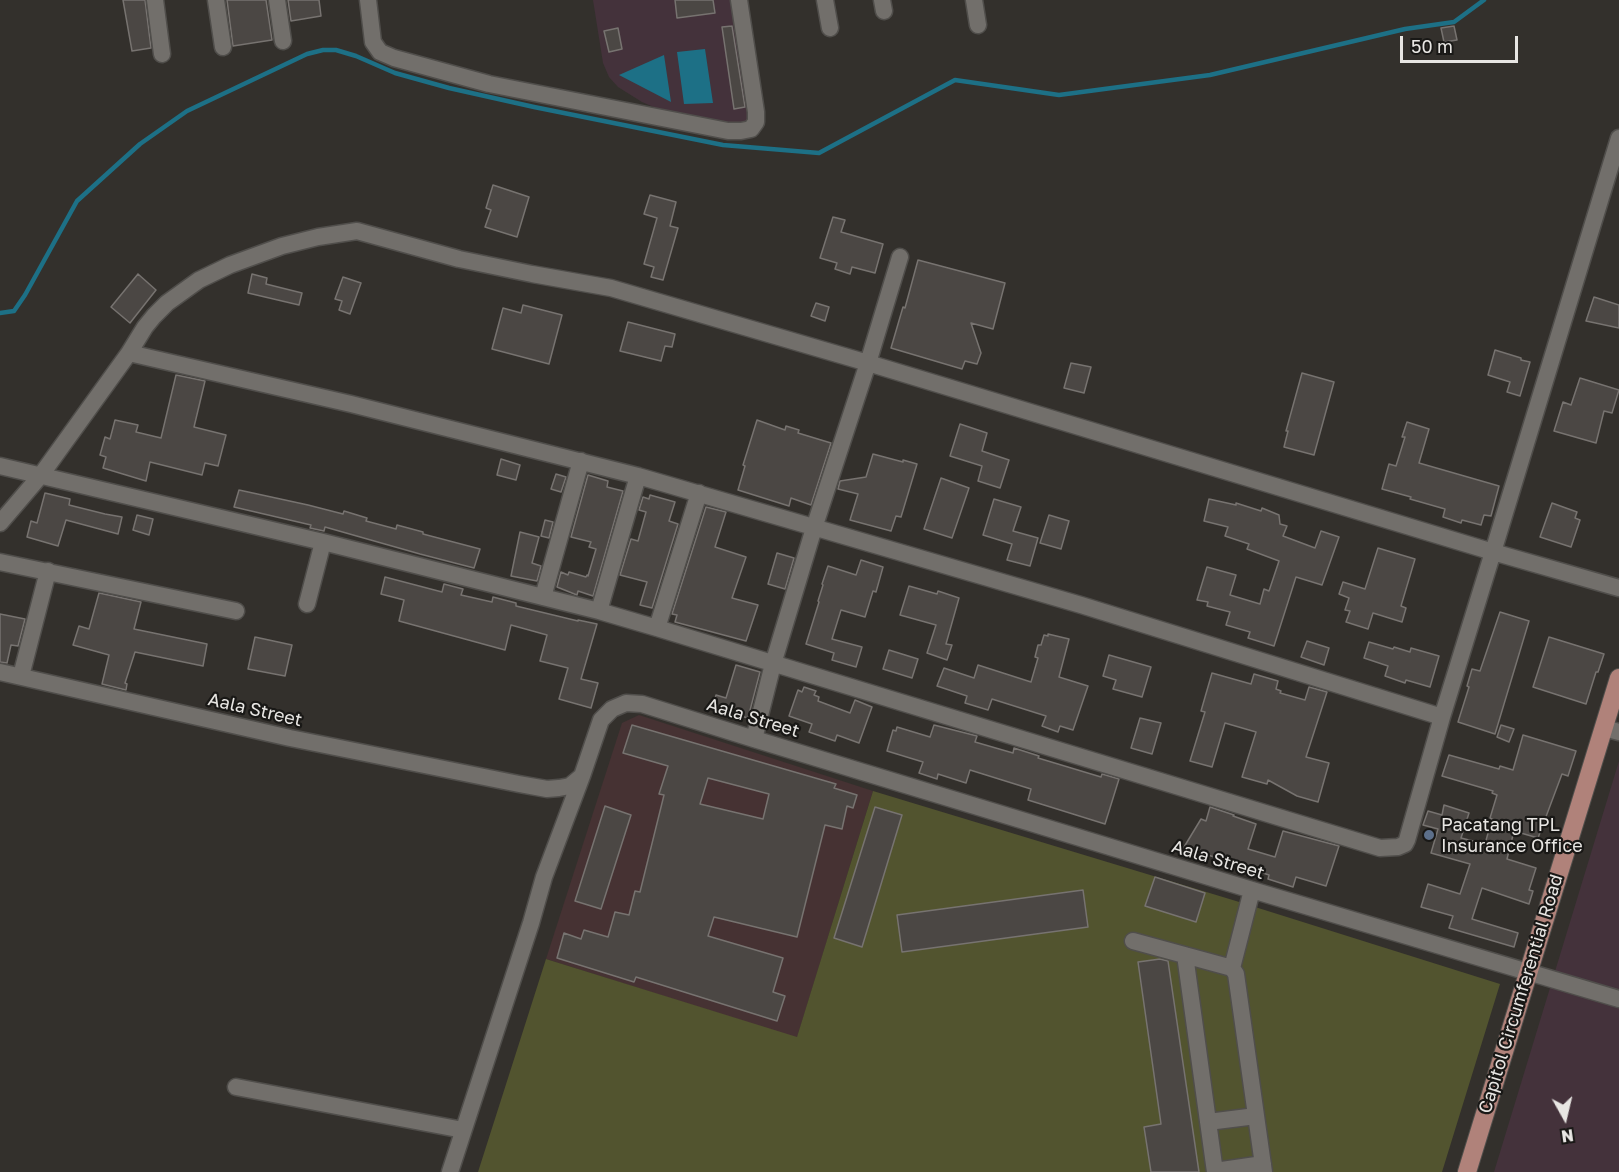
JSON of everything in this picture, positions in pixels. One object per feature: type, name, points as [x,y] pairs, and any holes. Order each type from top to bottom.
[{"type":"main road","name":"Capitol Circumferential Road","points":[[1467,1172],[1527,973],[1611,730],[1619,678]]},
{"type":"street","points":[[155,0],[162,54]]},
{"type":"street","points":[[216,0],[223,47]]},
{"type":"street","points":[[277,0],[283,41]]},
{"type":"street","points":[[368,0],[373,42],[380,52],[394,58],[489,84],[728,131],[741,131],[751,129],[756,122],[756,112],[739,0]]},
{"type":"street","points":[[825,0],[830,28]]},
{"type":"street","points":[[974,0],[978,25]]},
{"type":"street","points":[[0,466],[323,542],[598,611],[1380,848],[1398,847],[1405,844],[1407,840],[1442,717],[1619,138]]},
{"type":"street","points":[[0,524],[41,475],[154,316],[167,303],[199,280],[230,265],[282,246],[357,231],[459,259],[611,288],[1619,588]]},
{"type":"street","points":[[754,739],[773,664],[814,528],[900,257]]},
{"type":"street","points":[[129,353],[351,404],[638,476],[1081,605],[1442,717]]},
{"type":"street","points":[[543,597],[581,461]]},
{"type":"street","points":[[598,611],[638,476]]},
{"type":"street","points":[[657,628],[699,493]]},
{"type":"street","points":[[307,604],[323,542]]},
{"type":"street","points":[[0,562],[236,611]]},
{"type":"street","points":[[21,676],[48,571]]},
{"type":"street","name":"Aala Street","points":[[0,672],[290,738],[547,789],[570,786],[582,776],[601,720],[612,709],[626,703],[642,704],[1619,999]]},
{"type":"street","points":[[450,1172],[544,877],[582,776]]},
{"type":"street","points":[[1232,968],[1252,890]]},
{"type":"street","points":[[1133,941],[1185,955],[1232,968],[1236,974],[1263,1168],[1215,1172],[1185,955]]},
{"type":"street","points":[[236,1087],[463,1130]]},
{"type":"street","points":[[1208,1122],[1256,1116]]},
{"type":"shaded area","points":[[593,0],[733,0],[749,121],[741,126],[672,115],[642,102],[618,87],[609,77],[603,63]]},
{"type":"shaded area","points":[[639,715],[873,791],[797,1038],[546,959],[622,723]]},
{"type":"shaded area","points":[[1619,761],[1619,1172],[1494,1172]]},
{"type":"green space","points":[[873,791],[1500,984],[1442,1172],[478,1172],[546,959],[797,1037]]},
{"type":"water","points":[[705,49],[713,103],[684,104],[677,52]]},
{"type":"water","points":[[664,55],[671,102],[619,75]]},
{"type":"building","points":[[123,0],[145,0],[151,48],[132,51]]},
{"type":"building","points":[[227,0],[266,0],[272,40],[233,46]]},
{"type":"building","points":[[288,0],[319,0],[321,16],[291,21]]},
{"type":"building","points":[[675,0],[713,0],[715,13],[677,18]]},
{"type":"building","points":[[732,26],[745,107],[734,109],[722,27]]},
{"type":"building","points":[[1454,26],[1457,40],[1444,42],[1441,28]]},
{"type":"building","points":[[618,28],[622,49],[609,52],[604,31]]},
{"type":"building","points":[[493,185],[529,197],[517,237],[485,227],[491,210],[486,208]]},
{"type":"building","points":[[650,195],[676,202],[670,226],[678,228],[663,280],[651,277],[654,267],[644,264],[657,218],[644,214]]},
{"type":"building","points":[[833,217],[845,220],[841,232],[883,244],[875,273],[852,267],[850,274],[835,269],[837,263],[820,258]]},
{"type":"building","points":[[918,260],[1005,283],[993,329],[971,323],[981,353],[977,364],[965,361],[962,369],[891,348]]},
{"type":"building","points":[[138,274],[156,290],[130,323],[111,307]]},
{"type":"building","points":[[252,274],[267,278],[266,284],[302,293],[299,305],[248,293]]},
{"type":"building","points":[[343,277],[361,283],[350,314],[339,310],[342,301],[335,299]]},
{"type":"building","points":[[1594,297],[1619,305],[1619,328],[1586,321]]},
{"type":"building","points":[[816,303],[829,307],[825,321],[811,316]]},
{"type":"building","points":[[523,305],[562,315],[549,364],[492,349],[503,308],[521,313]]},
{"type":"building","points":[[628,322],[675,334],[672,347],[665,346],[661,361],[620,351]]},
{"type":"building","points":[[1495,350],[1530,362],[1520,396],[1507,392],[1510,382],[1488,375]]},
{"type":"building","points":[[1071,363],[1091,367],[1084,393],[1064,388]]},
{"type":"building","points":[[1302,373],[1334,382],[1314,455],[1284,447],[1288,431],[1286,431]]},
{"type":"building","points":[[176,375],[205,381],[194,427],[226,435],[218,466],[205,463],[202,475],[150,462],[146,481],[103,468],[106,457],[100,455],[105,437],[110,439],[115,420],[138,425],[136,432],[161,438]]},
{"type":"building","points":[[1580,378],[1619,390],[1612,413],[1604,411],[1596,443],[1554,431],[1563,402],[1571,405]]},
{"type":"building","points":[[757,420],[785,430],[786,426],[799,430],[798,433],[831,443],[811,505],[791,498],[789,506],[738,490]]},
{"type":"building","points":[[1407,422],[1429,429],[1419,463],[1499,486],[1491,516],[1484,515],[1481,525],[1462,520],[1461,523],[1443,517],[1445,509],[1382,489],[1389,464],[1396,466]]},
{"type":"building","points":[[960,424],[987,433],[982,451],[1009,460],[1000,488],[978,481],[982,466],[950,456]]},
{"type":"building","points":[[873,454],[917,464],[901,517],[896,516],[891,531],[850,520],[858,494],[838,489],[840,481],[866,477]]},
{"type":"building","points":[[501,459],[520,465],[516,480],[497,475]]},
{"type":"building","points":[[556,474],[566,477],[561,492],[551,489]]},
{"type":"building","points":[[588,475],[608,481],[607,487],[623,491],[593,596],[578,591],[577,595],[557,587],[561,572],[568,575],[569,572],[588,576],[596,549],[589,547],[591,542],[571,537]]},
{"type":"building","points":[[941,478],[969,488],[952,538],[924,529]]},
{"type":"building","points":[[239,490],[343,514],[344,511],[367,518],[366,521],[396,529],[397,525],[480,549],[474,568],[325,527],[324,531],[310,528],[311,525],[234,507]]},
{"type":"building","points":[[45,493],[70,499],[69,505],[122,517],[118,534],[66,520],[58,546],[27,537],[31,521],[37,523]]},
{"type":"building","points":[[650,495],[675,502],[669,521],[678,524],[652,608],[640,605],[647,582],[620,575],[631,539],[638,541],[646,512],[639,510],[643,497],[649,499]]},
{"type":"building","points":[[994,499],[1021,507],[1013,531],[1038,538],[1030,566],[1007,560],[1012,544],[983,535]]},
{"type":"building","points":[[1209,499],[1236,505],[1236,503],[1261,511],[1262,508],[1279,515],[1280,524],[1287,526],[1283,536],[1315,548],[1321,531],[1339,537],[1322,585],[1296,577],[1274,646],[1248,638],[1250,632],[1226,625],[1230,612],[1207,606],[1208,602],[1197,600],[1207,567],[1236,575],[1230,595],[1260,604],[1264,589],[1269,591],[1279,561],[1247,549],[1249,544],[1225,536],[1228,527],[1204,521]]},
{"type":"building","points":[[1552,503],[1577,512],[1575,518],[1580,520],[1571,547],[1540,537]]},
{"type":"building","points":[[706,507],[726,512],[715,547],[746,557],[732,598],[758,605],[746,641],[675,622],[677,615],[672,614]]},
{"type":"building","points":[[137,515],[153,519],[149,535],[133,530]]},
{"type":"building","points":[[1049,515],[1069,521],[1061,549],[1040,543]]},
{"type":"building","points":[[545,520],[553,522],[549,538],[541,536]]},
{"type":"building","points":[[520,532],[539,537],[532,563],[541,566],[537,581],[511,576]]},
{"type":"building","points":[[1378,548],[1415,559],[1401,606],[1406,608],[1402,622],[1373,613],[1368,629],[1346,622],[1350,611],[1345,610],[1349,598],[1339,594],[1343,582],[1365,589]]},
{"type":"building","points":[[777,553],[794,558],[785,589],[768,584]]},
{"type":"building","points":[[861,560],[883,567],[876,592],[873,591],[865,617],[841,610],[832,639],[862,647],[856,667],[832,660],[834,653],[806,644],[828,566],[856,575]]},
{"type":"building","points":[[385,577],[442,592],[444,584],[463,589],[461,595],[492,602],[493,597],[516,603],[516,606],[597,624],[581,679],[598,683],[591,708],[559,699],[568,668],[540,661],[547,635],[511,625],[505,650],[399,621],[404,600],[381,594]]},
{"type":"building","points":[[909,586],[937,594],[938,591],[959,598],[946,644],[952,645],[947,660],[927,653],[936,625],[900,615]]},
{"type":"building","points":[[99,593],[141,602],[134,629],[207,644],[203,666],[135,652],[125,683],[127,684],[126,690],[102,684],[109,655],[73,645],[79,626],[89,629]]},
{"type":"building","points":[[1500,612],[1529,621],[1495,734],[1458,722],[1472,669],[1480,671]]},
{"type":"building","points":[[0,614],[25,619],[18,646],[11,645],[7,663],[0,662]]},
{"type":"building","points":[[1048,634],[1069,639],[1059,677],[1088,686],[1073,730],[1060,726],[1058,732],[1042,726],[1046,716],[992,699],[988,710],[965,703],[967,696],[937,686],[944,668],[974,678],[978,665],[1031,682],[1038,658],[1035,657],[1038,645],[1041,645],[1044,635],[1048,636]]},
{"type":"building","points":[[255,637],[292,645],[285,676],[248,669]]},
{"type":"building","points":[[1549,637],[1604,654],[1586,704],[1533,687]]},
{"type":"building","points":[[1307,641],[1329,648],[1324,665],[1301,657]]},
{"type":"building","points":[[1369,642],[1410,652],[1411,648],[1439,656],[1430,687],[1406,680],[1405,683],[1385,676],[1388,666],[1364,658]]},
{"type":"building","points":[[889,650],[918,659],[912,678],[883,669]]},
{"type":"building","points":[[1109,655],[1151,667],[1142,697],[1113,689],[1116,680],[1103,676]]},
{"type":"building","points":[[736,665],[760,672],[748,718],[712,708],[716,695],[726,698]]},
{"type":"building","points":[[1212,673],[1251,684],[1254,674],[1278,681],[1276,689],[1281,691],[1280,693],[1305,700],[1309,687],[1327,692],[1306,757],[1329,763],[1318,802],[1297,796],[1268,780],[1267,784],[1242,777],[1256,732],[1225,723],[1212,767],[1190,761],[1205,712],[1201,711]]},
{"type":"building","points":[[804,687],[816,691],[814,695],[819,697],[818,701],[850,713],[855,700],[872,707],[859,743],[837,735],[835,741],[809,732],[812,724],[789,716],[798,690],[802,692]]},
{"type":"building","points":[[1140,718],[1161,723],[1152,754],[1131,748]]},
{"type":"building","points":[[632,725],[836,784],[834,788],[857,795],[853,808],[847,806],[842,829],[825,825],[797,937],[714,917],[708,936],[783,958],[773,992],[785,996],[777,1021],[636,977],[634,982],[557,958],[564,933],[581,939],[584,930],[608,937],[615,912],[629,915],[635,891],[640,892],[664,795],[659,794],[668,766],[623,753]],"holes":[[[708,778],[769,794],[763,819],[700,804]]]},
{"type":"building","points":[[934,725],[977,736],[975,742],[1013,753],[1014,748],[1039,756],[1038,758],[1101,777],[1102,774],[1119,779],[1105,824],[1028,800],[1031,789],[970,770],[966,783],[938,774],[937,779],[919,773],[923,762],[887,751],[893,730],[896,731],[897,727],[930,737]]},
{"type":"building","points":[[1501,725],[1514,729],[1509,742],[1497,737]]},
{"type":"building","points":[[1523,735],[1576,751],[1568,776],[1562,774],[1538,838],[1514,831],[1507,859],[1536,868],[1529,890],[1533,891],[1529,904],[1482,888],[1472,919],[1518,933],[1514,947],[1449,928],[1453,916],[1421,907],[1428,884],[1460,894],[1470,864],[1431,853],[1438,829],[1423,825],[1428,811],[1442,815],[1444,805],[1469,813],[1461,838],[1485,844],[1497,795],[1492,793],[1493,791],[1442,776],[1449,755],[1499,769],[1500,766],[1513,770]]},
{"type":"building","points":[[605,806],[631,815],[601,909],[575,901]]},
{"type":"building","points":[[875,807],[902,815],[862,947],[834,938]]},
{"type":"building","points":[[1210,807],[1256,824],[1248,849],[1275,857],[1283,831],[1339,846],[1326,886],[1296,877],[1293,887],[1268,879],[1269,875],[1208,855],[1204,860],[1181,852],[1201,819],[1206,821]]},
{"type":"building","points":[[1155,877],[1205,893],[1196,922],[1145,906]]},
{"type":"building","points":[[1083,890],[1088,927],[902,952],[897,915]]},
{"type":"building","points":[[1160,959],[1168,961],[1199,1172],[1151,1172],[1144,1127],[1161,1124],[1138,962]]},
{"type":"waterway","points":[[0,313],[14,311],[77,201],[140,144],[187,111],[307,54],[323,50],[336,50],[356,56],[395,73],[449,88],[534,107],[723,145],[819,153],[955,80],[1059,95],[1210,75],[1405,29],[1454,22],[1484,0]]},
{"type":"place","name":"Pacatang TPL Insurance Office","points":[[1429,835]]}]
